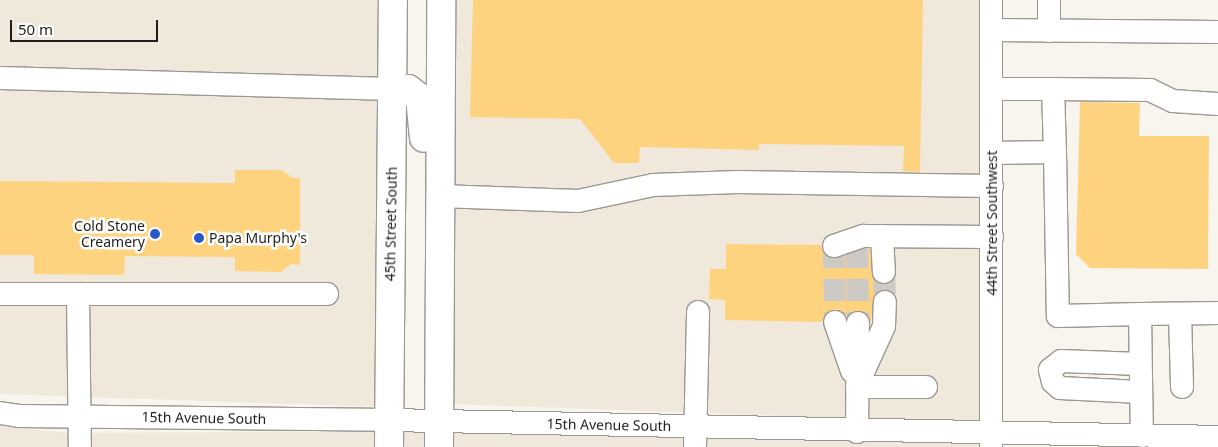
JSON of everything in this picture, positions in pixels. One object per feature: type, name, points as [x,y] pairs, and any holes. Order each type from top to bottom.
[{"type":"main road","name":"45th Street South","points":[[389,447],[393,0]]},
{"type":"main road","points":[[424,0],[426,45],[441,77]]},
{"type":"main road","points":[[439,434],[441,0]]},
{"type":"main road","points":[[392,89],[408,89],[420,98],[424,114],[423,180],[429,210],[440,232]]},
{"type":"street","name":"44th Street Southwest","points":[[991,0],[991,440]]},
{"type":"street","points":[[1049,0],[1049,31]]},
{"type":"street","points":[[992,30],[1218,32]]},
{"type":"street","points":[[0,78],[392,89]]},
{"type":"street","points":[[992,89],[1150,90],[1173,101],[1218,104]]},
{"type":"street","points":[[1053,90],[1058,316],[1218,313]]},
{"type":"street","points":[[992,153],[1055,152]]},
{"type":"street","points":[[440,196],[578,201],[653,185],[738,182],[992,186]]},
{"type":"street","points":[[834,246],[867,239],[992,237]]},
{"type":"street","points":[[867,239],[884,272]]},
{"type":"street","points":[[0,294],[327,294]]},
{"type":"street","points":[[78,294],[80,447]]},
{"type":"street","points":[[857,386],[884,326],[885,302]]},
{"type":"street","points":[[695,437],[698,312]]},
{"type":"street","points":[[1140,314],[1142,436]]},
{"type":"street","points":[[1180,314],[1182,387]]},
{"type":"street","points":[[835,322],[857,386]]},
{"type":"street","points":[[857,432],[858,323]]},
{"type":"street","points":[[1140,364],[1061,361],[1050,370],[1053,382],[1060,388],[1141,392]]},
{"type":"street","points":[[857,386],[926,387]]},
{"type":"street","name":"15th Avenue South","points":[[0,413],[80,417],[389,420],[439,434],[695,437],[857,432],[991,440],[1142,436],[1218,437]]},
{"type":"shaded area","points":[[0,0],[381,0],[383,407],[0,394]]},
{"type":"shaded area","points":[[454,0],[981,0],[979,423],[452,404]]},
{"type":"shaded area","points":[[0,426],[68,433],[414,431],[984,444],[984,447],[0,447]]},
{"type":"building","points":[[473,0],[923,0],[920,172],[903,171],[904,146],[759,144],[759,150],[640,147],[639,163],[614,163],[580,119],[470,117]]},
{"type":"building","points":[[1080,102],[1140,103],[1139,136],[1209,136],[1208,269],[1090,268],[1076,254]]},
{"type":"building","points":[[235,170],[282,170],[292,178],[300,178],[300,265],[291,264],[281,272],[235,271],[235,257],[125,256],[124,275],[34,274],[34,255],[0,255],[0,181],[235,183]]},
{"type":"building","points":[[726,244],[821,245],[825,256],[832,259],[870,249],[873,279],[879,284],[890,284],[890,290],[879,290],[874,295],[871,322],[864,312],[852,311],[847,316],[837,309],[825,313],[822,322],[725,320],[725,300],[709,299],[710,269],[726,269]]},
{"type":"tunnel","points":[[834,246],[835,322]]},
{"type":"tunnel","points":[[857,246],[858,323]]},
{"type":"tunnel","points":[[884,272],[885,302]]},
{"type":"place","name":"Cold Stone Creamery","points":[[155,234]]},
{"type":"place","name":"Papa Murphy's","points":[[199,238]]}]
